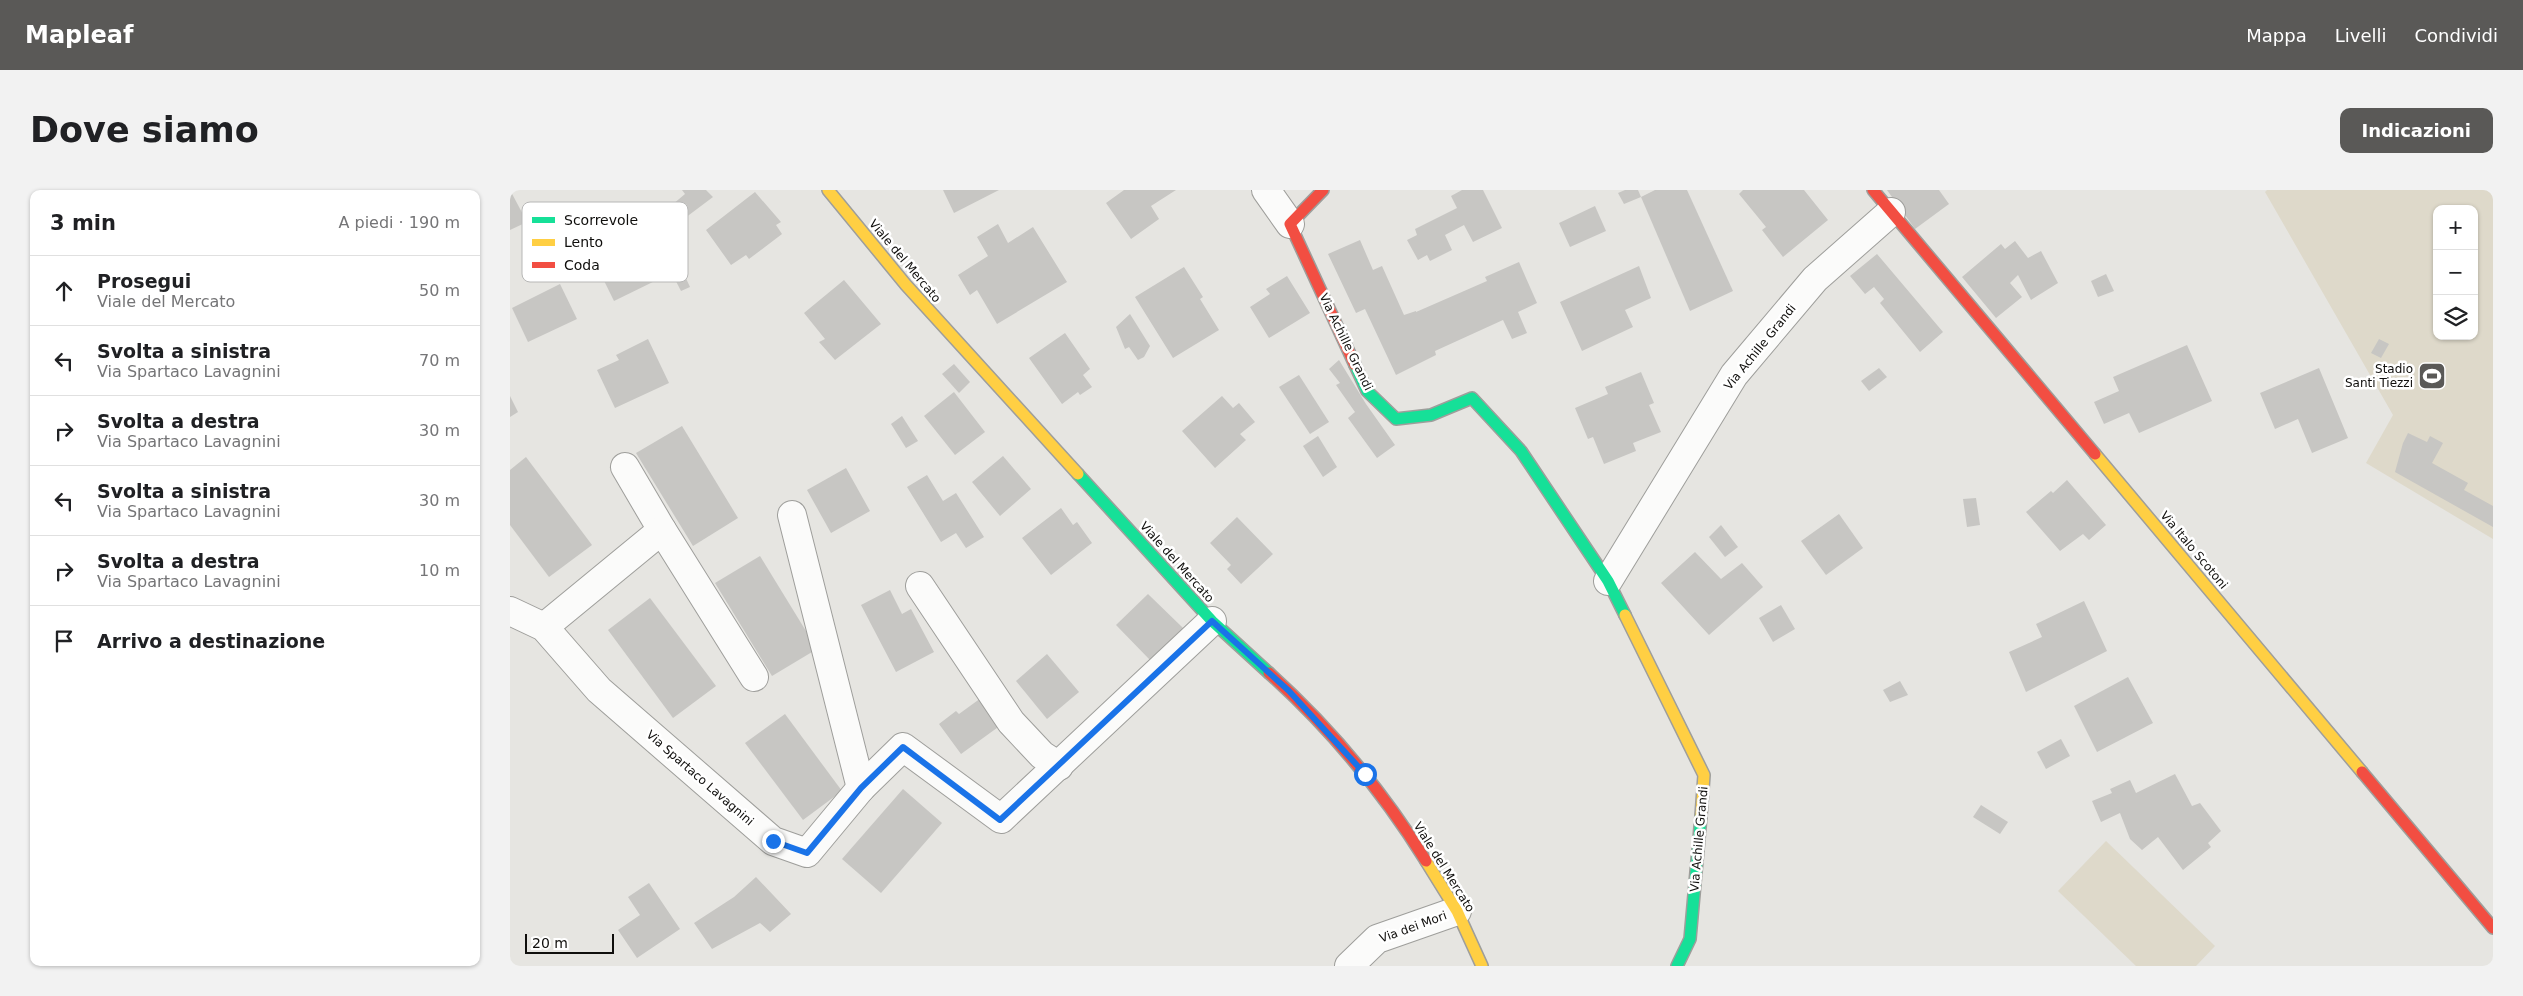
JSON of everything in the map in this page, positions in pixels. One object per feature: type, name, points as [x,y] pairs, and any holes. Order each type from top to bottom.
[{"type":"street","name":"Viale del Mercato","points":[[828,190],[906,285],[1212,621],[1289,691],[1365,774],[1416,845],[1457,911],[1482,966]]},
{"type":"street","name":"Via Achille Grandi","points":[[1266,190],[1290,224],[1367,391],[1396,419],[1431,415],[1472,398],[1521,451],[1608,581],[1704,775],[1690,939],[1677,966]]},
{"type":"street","points":[[1290,224],[1323,190]]},
{"type":"street","name":"Via Italo Scotoni","points":[[1873,190],[2493,928]]},
{"type":"street","name":"Via Achille Grandi","points":[[1608,581],[1734,375],[1815,279],[1891,212]]},
{"type":"street","points":[[625,467],[754,677]]},
{"type":"street","points":[[792,515],[861,788]]},
{"type":"street","points":[[544,626],[662,530]]},
{"type":"street","points":[[920,586],[1011,722],[1042,755],[1059,766]]},
{"type":"street","name":"Via Spartaco Lavagnini","points":[[510,611],[544,626],[599,690],[773,841],[807,853],[861,788],[903,747],[1000,820],[1212,621]]},
{"type":"street","name":"Via dei Mori","points":[[1349,966],[1377,939],[1457,911]]},
{"type":"shaded area","name":"Stadio Santi Tiezzi","points":[[2267,190],[2493,190],[2493,539],[2366,463],[2393,415],[2265,192]]},
{"type":"shaded area","points":[[2106,841],[2215,946],[2196,966],[2136,966],[2058,891]]},
{"type":"building","points":[[510,190],[522,213],[522,224],[510,230]]},
{"type":"building","points":[[682,190],[706,190],[713,197],[688,216],[688,202],[676,202],[685,194]]},
{"type":"building","points":[[943,190],[999,190],[954,213]]},
{"type":"building","points":[[1124,190],[1176,190],[1151,206],[1159,219],[1131,239],[1106,203]]},
{"type":"building","points":[[1462,190],[1483,190],[1502,228],[1473,242],[1464,225],[1445,235],[1452,250],[1430,261],[1427,255],[1418,260],[1407,240],[1417,235],[1415,229],[1457,208],[1451,196]]},
{"type":"building","points":[[1625,190],[1638,190],[1641,197],[1624,204],[1618,193]]},
{"type":"building","points":[[1655,190],[1687,190],[1733,291],[1690,311],[1641,197]]},
{"type":"building","points":[[1743,190],[1804,190],[1828,220],[1783,257],[1762,230],[1766,227],[1739,194]]},
{"type":"building","points":[[1887,190],[1939,190],[1949,204],[1915,229]]},
{"type":"building","points":[[755,192],[781,222],[776,225],[782,234],[749,259],[746,255],[731,265],[706,230]]},
{"type":"building","points":[[1595,206],[1606,231],[1570,247],[1559,223]]},
{"type":"building","points":[[998,224],[1008,243],[1033,227],[1067,282],[997,324],[977,290],[970,295],[958,275],[988,256],[977,237]]},
{"type":"building","points":[[1360,240],[1373,270],[1382,266],[1404,315],[1416,312],[1487,281],[1485,277],[1519,262],[1537,303],[1518,312],[1527,333],[1512,339],[1503,320],[1435,351],[1436,355],[1396,375],[1365,309],[1356,313],[1328,254]]},
{"type":"building","points":[[2015,241],[2028,258],[2041,251],[2058,283],[2031,300],[2018,275],[2010,283],[2022,297],[1996,318],[1962,277],[2001,244],[2005,249]]},
{"type":"building","points":[[1877,254],[1943,332],[1920,352],[1880,303],[1884,299],[1874,287],[1865,294],[1850,276]]},
{"type":"building","points":[[1639,266],[1651,298],[1625,310],[1633,327],[1582,351],[1560,302]]},
{"type":"building","points":[[1184,267],[1203,297],[1200,299],[1219,330],[1173,358],[1135,297]]},
{"type":"building","points":[[2106,274],[2114,291],[2098,297],[2091,281]]},
{"type":"building","points":[[1287,276],[1310,313],[1269,338],[1250,307],[1270,294],[1266,289]]},
{"type":"building","points":[[844,280],[881,324],[835,360],[819,342],[825,339],[804,313]]},
{"type":"building","points":[[605,282],[653,282],[614,301]]},
{"type":"building","points":[[676,282],[688,282],[690,287],[681,291]]},
{"type":"building","points":[[560,284],[577,319],[528,342],[512,308]]},
{"type":"building","points":[[1130,314],[1150,346],[1144,357],[1138,360],[1129,347],[1125,349],[1116,327]]},
{"type":"building","points":[[1065,333],[1090,369],[1083,375],[1092,387],[1080,395],[1078,392],[1062,404],[1029,358]]},
{"type":"building","points":[[648,339],[669,383],[615,408],[597,370],[619,360],[616,355]]},
{"type":"building","points":[[2379,339],[2389,344],[2381,358],[2371,353]]},
{"type":"building","points":[[2187,345],[2212,401],[2139,433],[2129,413],[2104,424],[2094,402],[2119,391],[2113,377]]},
{"type":"building","points":[[1339,360],[1366,404],[1395,445],[1377,458],[1348,418],[1355,412],[1336,385],[1340,383],[1329,369]]},
{"type":"building","points":[[954,364],[970,382],[959,393],[942,374]]},
{"type":"building","points":[[1879,368],[1887,377],[1869,391],[1861,381]]},
{"type":"building","points":[[2319,368],[2348,438],[2312,453],[2298,419],[2275,429],[2260,393]]},
{"type":"building","points":[[1641,372],[1654,403],[1649,405],[1661,432],[1633,443],[1636,451],[1604,464],[1593,437],[1588,439],[1575,408],[1608,394],[1605,387]]},
{"type":"building","points":[[1299,375],[1329,422],[1310,434],[1279,387]]},
{"type":"building","points":[[954,392],[985,432],[955,455],[924,416]]},
{"type":"building","points":[[510,396],[518,412],[510,417]]},
{"type":"building","points":[[1222,396],[1233,408],[1239,403],[1255,422],[1240,434],[1246,440],[1215,468],[1182,431]]},
{"type":"building","points":[[902,416],[918,441],[906,448],[891,424]]},
{"type":"building","points":[[682,426],[738,518],[693,546],[636,453]]},
{"type":"building","points":[[2408,433],[2427,442],[2430,436],[2443,443],[2432,463],[2468,483],[2464,490],[2493,506],[2493,527],[2395,472],[2403,443]]},
{"type":"building","points":[[1318,436],[1337,467],[1323,477],[1303,446]]},
{"type":"building","points":[[1003,456],[1031,489],[1000,516],[972,482]]},
{"type":"building","points":[[526,457],[592,545],[549,577],[510,525],[510,470]]},
{"type":"building","points":[[846,468],[870,511],[831,533],[807,490]]},
{"type":"building","points":[[927,475],[943,501],[956,493],[984,537],[966,548],[956,533],[941,542],[907,487]]},
{"type":"building","points":[[2067,480],[2106,525],[2089,540],[2083,534],[2060,551],[2026,512],[2051,491],[2053,493]]},
{"type":"building","points":[[1976,498],[1980,525],[1967,527],[1963,499]]},
{"type":"building","points":[[1061,508],[1073,525],[1077,522],[1092,543],[1051,575],[1022,538]]},
{"type":"building","points":[[1839,514],[1863,548],[1826,575],[1801,541]]},
{"type":"building","points":[[1237,517],[1273,554],[1241,584],[1227,569],[1231,565],[1210,543]]},
{"type":"building","points":[[1721,525],[1738,547],[1725,557],[1709,537]]},
{"type":"building","points":[[1695,552],[1721,579],[1742,563],[1763,587],[1709,635],[1661,583]]},
{"type":"building","points":[[760,556],[817,649],[772,676],[715,583]]},
{"type":"building","points":[[890,590],[902,614],[911,609],[934,652],[896,672],[861,605]]},
{"type":"building","points":[[1148,594],[1183,628],[1150,660],[1116,625]]},
{"type":"building","points":[[650,598],[716,686],[673,718],[608,630]]},
{"type":"building","points":[[2084,601],[2107,651],[2026,692],[2009,652],[2042,637],[2036,624]]},
{"type":"building","points":[[1781,605],[1795,629],[1773,642],[1759,618]]},
{"type":"building","points":[[1047,654],[1079,692],[1047,719],[1016,681]]},
{"type":"building","points":[[2128,677],[2153,723],[2097,752],[2074,706]]},
{"type":"building","points":[[1900,681],[1908,695],[1890,702],[1883,690]]},
{"type":"building","points":[[981,698],[1001,725],[961,754],[939,724],[956,711],[959,714]]},
{"type":"building","points":[[785,714],[842,791],[803,820],[745,743]]},
{"type":"building","points":[[2061,739],[2070,756],[2046,769],[2037,752]]},
{"type":"building","points":[[2175,774],[2192,806],[2200,803],[2221,831],[2208,843],[2211,847],[2183,870],[2158,837],[2142,850],[2130,839],[2120,813],[2101,822],[2092,801],[2112,793],[2110,789],[2130,780],[2136,793]]},
{"type":"building","points":[[903,789],[942,823],[881,893],[842,859]]},
{"type":"building","points":[[1981,805],[2008,822],[2000,834],[1973,817]]},
{"type":"building","points":[[756,877],[791,914],[770,932],[760,923],[712,949],[694,923],[734,897]]},
{"type":"building","points":[[649,883],[680,929],[637,958],[618,930],[640,915],[628,897]]},
{"type":"traffic: fast","points":[[1355,365],[1367,391],[1396,419],[1431,415],[1472,398],[1521,451],[1608,581],[1625,615]]},
{"type":"traffic: fast","points":[[1078,474],[1212,621],[1269,673]]},
{"type":"traffic: fast","points":[[1677,966],[1690,939],[1701,816]]},
{"type":"traffic: slow","points":[[828,190],[906,285],[1078,474]]},
{"type":"traffic: slow","points":[[2095,454],[2362,772]]},
{"type":"traffic: slow","points":[[1625,615],[1704,775],[1701,816]]},
{"type":"traffic: slow","points":[[1426,861],[1457,911],[1482,966]]},
{"type":"traffic: jam","points":[[1323,190],[1290,224],[1355,365]]},
{"type":"traffic: jam","points":[[1873,190],[2095,454]]},
{"type":"traffic: jam","points":[[1269,673],[1313,715],[1354,761],[1392,810],[1426,861]]},
{"type":"traffic: jam","points":[[2362,772],[2493,928]]},
{"type":"place","name":"Stadio Santi Tiezzi","points":[[2432,376]]},
{"type":"route","points":[[773,841],[807,853],[861,788],[903,747],[1000,820],[1212,621],[1289,691],[1365,774]]}]
